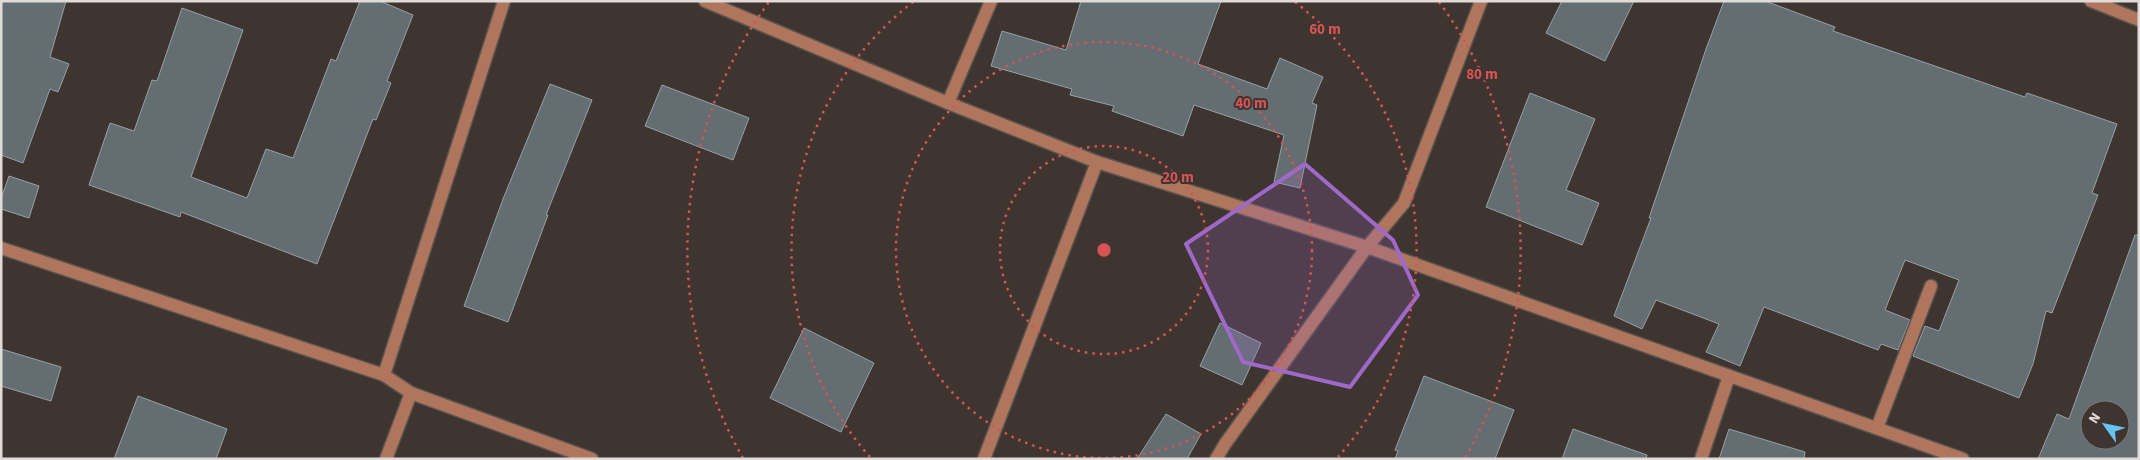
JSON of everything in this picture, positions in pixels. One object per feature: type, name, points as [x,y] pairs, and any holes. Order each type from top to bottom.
[{"type":"street","points":[[384,375],[504,1]]},
{"type":"street","points":[[705,1],[948,103],[1097,162],[1367,247],[1963,459]]},
{"type":"street","points":[[948,103],[991,1]]},
{"type":"street","points":[[1216,459],[1367,247],[1404,203],[1482,1]]},
{"type":"street","points":[[2091,1],[2139,20]]},
{"type":"street","points":[[984,459],[1097,162]]},
{"type":"street","points":[[1,248],[384,375],[411,393],[592,459]]},
{"type":"street","points":[[1877,428],[1931,286]]},
{"type":"street","points":[[1701,459],[1730,376]]},
{"type":"street","points":[[386,459],[411,393]]},
{"type":"highlighted area","points":[[1305,164],[1393,240],[1418,295],[1350,387],[1243,362],[1186,244]]},
{"type":"building","points":[[1,1],[66,1],[50,57],[69,64],[58,92],[50,89],[23,163],[1,155]]},
{"type":"building","points":[[360,1],[380,1],[413,15],[387,81],[391,83],[376,120],[373,119],[317,264],[181,212],[180,217],[89,185],[110,123],[134,131],[152,80],[157,81],[182,8],[243,30],[191,177],[247,198],[266,149],[293,158],[331,59],[336,61]]},
{"type":"building","points":[[1081,1],[1221,1],[1198,64],[1267,89],[1280,58],[1323,77],[1312,103],[1317,105],[1300,188],[1274,182],[1284,135],[1194,105],[1183,136],[1112,111],[1114,106],[1070,95],[1072,89],[991,66],[1002,31],[1066,50]]},
{"type":"building","points":[[1562,1],[1634,1],[1605,61],[1546,33]]},
{"type":"building","points":[[1724,1],[1765,1],[1835,27],[1833,31],[2025,97],[2027,93],[2117,124],[2092,193],[2098,195],[2052,313],[2046,311],[2033,364],[2019,398],[1913,356],[1925,326],[1939,331],[1959,280],[1905,260],[1885,310],[1910,320],[1898,350],[1881,344],[1878,350],[1764,307],[1740,366],[1706,352],[1719,324],[1656,300],[1642,329],[1614,316],[1651,218],[1649,218]]},
{"type":"building","points":[[550,84],[592,100],[546,215],[548,215],[508,322],[464,306],[503,199]]},
{"type":"building","points":[[662,85],[749,118],[733,160],[645,126]]},
{"type":"building","points":[[1530,93],[1595,119],[1566,190],[1599,203],[1582,245],[1486,207]]},
{"type":"building","points":[[9,176],[39,186],[29,218],[1,209],[1,199]]},
{"type":"building","points":[[2135,235],[2139,235],[2139,459],[2038,459],[2057,414],[2069,419]]},
{"type":"building","points":[[1220,323],[1261,343],[1242,385],[1200,366]]},
{"type":"building","points":[[804,328],[874,363],[841,432],[770,398]]},
{"type":"building","points":[[1,349],[61,367],[51,401],[1,386]]},
{"type":"building","points":[[1424,376],[1514,410],[1495,459],[1395,459],[1398,451],[1395,450]]},
{"type":"building","points":[[138,396],[227,429],[216,459],[114,459]]},
{"type":"building","points":[[1166,414],[1201,434],[1187,459],[1137,459]]},
{"type":"building","points":[[1573,429],[1647,455],[1646,459],[1562,459]]},
{"type":"building","points":[[1729,429],[1805,452],[1804,459],[1719,459]]}]
